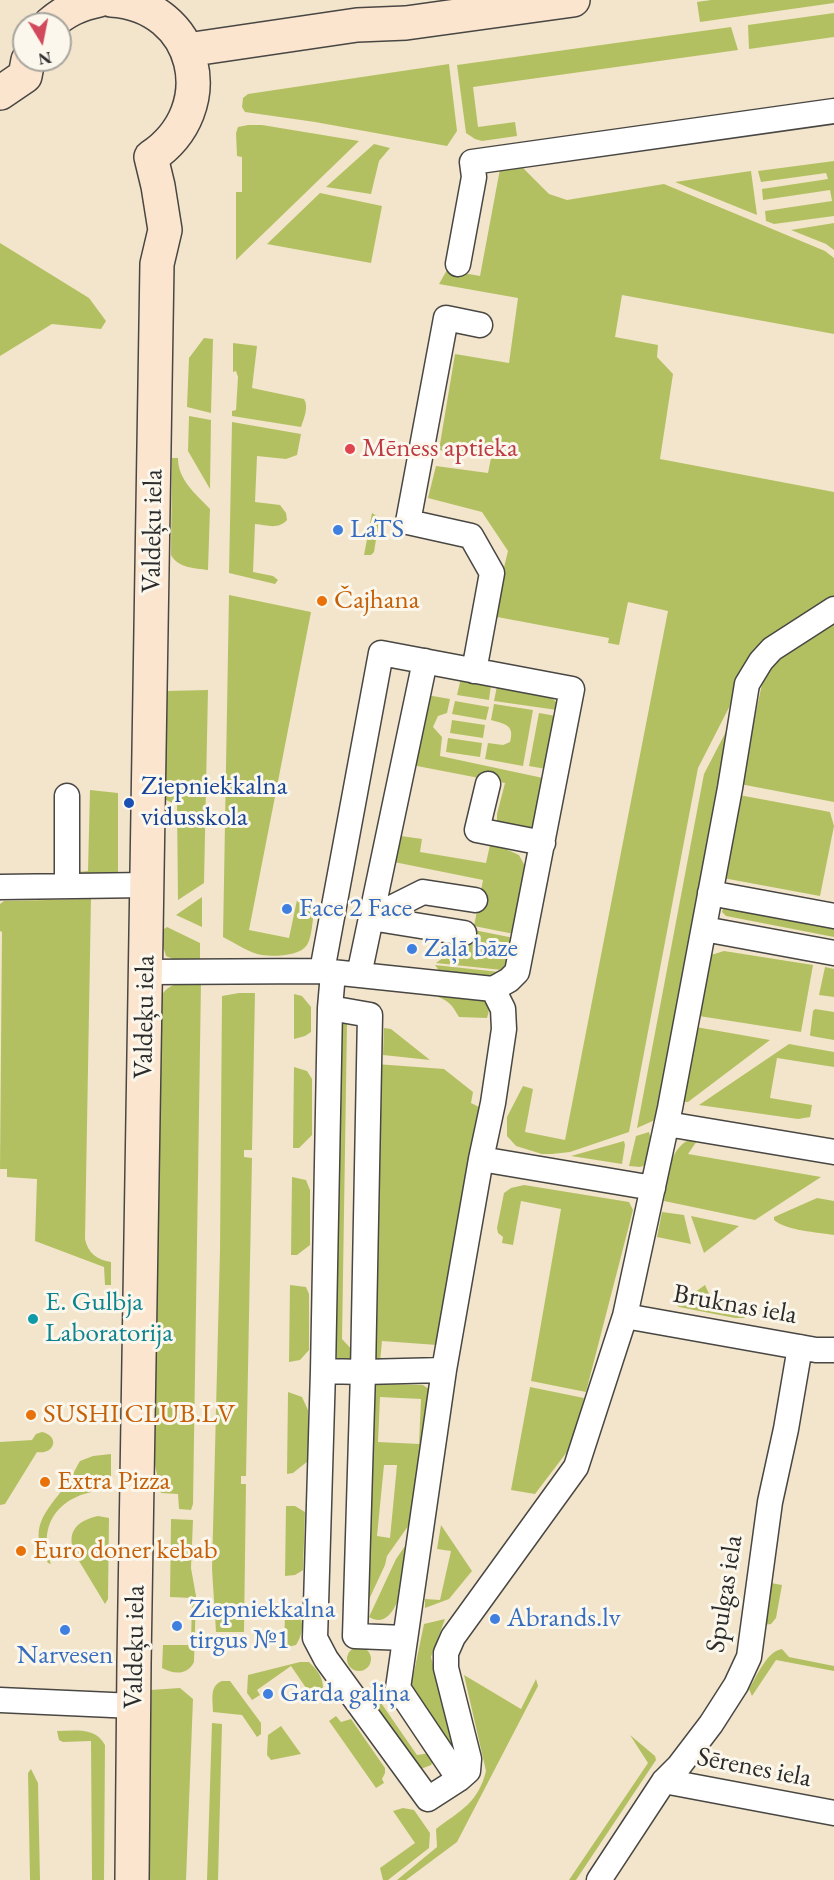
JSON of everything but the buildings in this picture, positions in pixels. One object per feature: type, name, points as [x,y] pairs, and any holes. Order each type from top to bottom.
[{"type":"street","points":[[64,12],[82,3],[99,0]]},
{"type":"street","points":[[111,0],[153,5],[178,34],[187,50],[357,26],[406,23],[573,0]]},
{"type":"street","name":"Valdeķu iela","points":[[132,1880],[157,264],[165,230],[151,157],[176,136],[187,116],[193,94],[193,71],[187,50]]},
{"type":"street","points":[[458,264],[474,177],[472,162],[834,111]]},
{"type":"street","points":[[474,671],[492,573],[471,536],[408,522],[446,318],[480,325]]},
{"type":"street","points":[[146,972],[328,972],[493,989],[509,980],[517,972],[572,689],[381,653],[328,972],[330,1008],[323,1371],[315,1638],[326,1659],[428,1799],[459,1779],[468,1770],[469,1759],[446,1668],[446,1653],[453,1637],[478,1601],[576,1467],[625,1316],[667,1124],[730,788],[747,684],[761,661],[772,649],[834,609]]},
{"type":"street","points":[[359,975],[425,661]]},
{"type":"street","points":[[488,784],[477,830],[543,843]]},
{"type":"street","points":[[67,796],[67,886]]},
{"type":"street","points":[[0,887],[147,885]]},
{"type":"street","points":[[371,918],[423,892],[475,900]]},
{"type":"street","points":[[710,893],[834,916]]},
{"type":"street","points":[[371,918],[464,933]]},
{"type":"street","points":[[704,929],[834,953]]},
{"type":"street","points":[[459,1779],[398,1688],[444,1370],[493,1103],[504,1029],[503,1009],[493,989]]},
{"type":"street","points":[[330,1008],[370,1015],[355,1636]]},
{"type":"street","points":[[667,1124],[834,1152]]},
{"type":"street","points":[[481,1159],[653,1188]]},
{"type":"street","name":"Bruknas iela","points":[[625,1316],[816,1350],[834,1350]]},
{"type":"street","name":"Spulgas iela","points":[[599,1880],[664,1781],[679,1766],[711,1724],[736,1685],[749,1657],[770,1502],[786,1429],[800,1347]]},
{"type":"street","points":[[323,1371],[444,1370]]},
{"type":"street","points":[[315,1638],[355,1636],[405,1638]]},
{"type":"street","points":[[0,1700],[134,1706]]},
{"type":"street","name":"Sērenes iela","points":[[664,1781],[834,1813]]},
{"type":"green space","points":[[834,0],[834,3],[700,22],[697,2]]},
{"type":"green space","points":[[834,13],[834,37],[749,49],[748,25]]},
{"type":"green space","points":[[731,27],[738,50],[473,87],[478,127],[515,122],[517,136],[482,141],[466,133],[457,65]]},
{"type":"green space","points":[[449,64],[457,131],[447,146],[245,112],[242,107],[243,98],[248,94]]},
{"type":"green space","points":[[262,125],[359,141],[236,260],[236,192],[242,192],[242,157],[237,156],[236,133],[238,127]]},
{"type":"green space","points":[[374,144],[390,148],[379,161],[371,194],[326,187]]},
{"type":"green space","points":[[834,161],[834,216],[774,224],[766,221],[765,211],[832,201],[830,190],[763,200],[762,189],[828,179],[826,173],[761,182],[758,171]]},
{"type":"green space","points":[[523,168],[549,194],[567,200],[664,184],[825,251],[834,258],[834,334],[622,295],[615,337],[658,345],[657,357],[673,374],[660,459],[834,492],[834,598],[754,650],[739,688],[698,768],[629,1132],[570,1152],[552,1154],[542,1154],[516,1146],[507,1136],[507,1117],[523,1086],[533,1089],[525,1132],[565,1140],[668,611],[628,602],[619,645],[608,643],[609,638],[492,616],[508,551],[482,512],[428,498],[436,466],[488,473],[491,458],[439,450],[455,354],[509,363],[518,298],[439,284],[447,270],[480,276],[500,169]]},
{"type":"green space","points":[[751,171],[757,215],[675,182]]},
{"type":"green space","points":[[320,193],[382,206],[371,263],[267,244]]},
{"type":"green space","points":[[834,223],[834,250],[826,244],[791,230]]},
{"type":"green space","points":[[0,243],[89,298],[106,321],[101,329],[52,324],[0,356]]},
{"type":"green space","points":[[204,338],[213,339],[211,413],[187,407],[189,358]]},
{"type":"green space","points":[[233,343],[257,346],[252,388],[304,399],[306,409],[301,427],[232,416],[232,411],[236,410],[238,377],[236,371],[233,372]]},
{"type":"green space","points":[[189,416],[211,420],[210,489],[188,451]]},
{"type":"green space","points":[[232,422],[301,434],[297,455],[286,459],[257,456],[255,502],[280,505],[286,513],[287,520],[276,526],[255,524],[253,572],[273,576],[278,580],[275,584],[229,573]]},
{"type":"green space","points":[[172,458],[178,458],[184,480],[210,509],[208,570],[182,565],[171,555]]},
{"type":"green space","points":[[372,513],[379,521],[374,552],[371,555],[364,555]]},
{"type":"green space","points":[[229,595],[311,612],[249,930],[289,938],[297,900],[307,902],[314,913],[309,942],[304,949],[286,955],[257,954],[223,937]]},
{"type":"green space","points":[[834,623],[834,802],[740,784],[766,666]]},
{"type":"green space","points":[[461,678],[491,685],[489,700],[457,695]]},
{"type":"green space","points":[[497,686],[552,698],[558,704],[557,710],[494,701]]},
{"type":"green space","points":[[208,690],[204,883],[178,900],[177,805],[166,800],[166,691]]},
{"type":"green space","points":[[427,695],[450,699],[447,713],[438,716],[433,727],[442,737],[440,756],[543,778],[535,827],[531,832],[497,824],[497,814],[505,783],[417,766],[414,761]]},
{"type":"green space","points":[[455,701],[489,707],[486,720],[452,714]]},
{"type":"green space","points":[[494,704],[533,710],[523,766],[485,759],[488,743],[503,745],[510,742],[511,736],[508,726],[491,720]]},
{"type":"green space","points":[[539,713],[556,716],[546,769],[529,766]]},
{"type":"green space","points":[[733,718],[655,1120],[637,1128],[704,774]]},
{"type":"green space","points":[[452,720],[485,725],[483,738],[450,733]]},
{"type":"green space","points":[[448,738],[482,743],[480,757],[446,752]]},
{"type":"green space","points":[[90,790],[118,793],[118,875],[78,876],[78,872],[88,871]]},
{"type":"green space","points":[[739,795],[830,812],[834,826],[820,896],[723,878]]},
{"type":"green space","points":[[394,835],[422,839],[420,852],[486,863],[490,845],[519,855],[526,868],[514,934],[474,926],[483,880],[389,861]]},
{"type":"green space","points":[[202,897],[202,927],[176,915]]},
{"type":"green space","points":[[91,899],[85,1239],[94,1255],[101,1260],[111,1262],[111,1285],[105,1285],[104,1267],[35,1241],[37,1179],[7,1177],[7,1169],[0,1169],[2,932],[0,931],[0,904],[4,901]]},
{"type":"green space","points":[[723,908],[834,926],[834,937],[726,916],[722,912]]},
{"type":"green space","points":[[167,927],[200,943],[200,961],[182,963],[166,956],[163,946],[164,929]]},
{"type":"green space","points":[[474,930],[514,938],[507,967],[502,970],[436,963],[462,944]]},
{"type":"green space","points":[[724,951],[813,965],[801,1032],[699,1016],[707,960],[711,955]]},
{"type":"green space","points":[[435,965],[499,972],[498,975],[488,979],[443,976]]},
{"type":"green space","points":[[825,967],[834,969],[834,997],[819,995]]},
{"type":"green space","points":[[201,982],[193,1504],[191,1510],[179,1509],[178,1494],[161,1493],[153,1456],[162,995],[165,990],[174,985]]},
{"type":"green space","points":[[438,992],[481,998],[487,1003],[489,1009],[487,1018],[459,1017],[448,1002],[438,997]]},
{"type":"green space","points":[[255,993],[252,1150],[244,1150],[244,1157],[252,1158],[246,1476],[241,1476],[241,1484],[246,1484],[244,1632],[216,1632],[212,1569],[220,1250],[222,996]]},
{"type":"green space","points":[[294,994],[302,996],[311,1007],[311,1032],[294,1039]]},
{"type":"green space","points":[[815,1009],[834,1012],[834,1040],[810,1035]]},
{"type":"green space","points":[[342,1024],[347,1024],[342,1339],[357,1355],[345,1364],[337,1361],[336,1347]]},
{"type":"green space","points":[[696,1027],[770,1040],[688,1102],[684,1102],[682,1099]]},
{"type":"green space","points":[[384,1028],[391,1029],[430,1060],[383,1055]]},
{"type":"green space","points":[[789,1044],[834,1052],[834,1067],[777,1058],[770,1098],[812,1105],[810,1117],[798,1119],[699,1105]]},
{"type":"green space","points":[[376,1064],[444,1069],[473,1092],[471,1103],[479,1107],[464,1237],[437,1345],[382,1341],[380,1362],[372,1358]]},
{"type":"green space","points":[[294,1067],[307,1071],[312,1079],[312,1135],[299,1148],[293,1148]]},
{"type":"green space","points":[[649,1132],[652,1144],[646,1165],[629,1166],[636,1136]]},
{"type":"green space","points":[[692,1138],[699,1138],[688,1154],[821,1177],[755,1220],[664,1201],[673,1157],[684,1143]]},
{"type":"green space","points":[[624,1141],[622,1164],[571,1156]]},
{"type":"green space","points":[[292,1177],[306,1180],[310,1190],[310,1245],[297,1255],[291,1255]]},
{"type":"green space","points":[[524,1185],[629,1202],[633,1210],[586,1392],[531,1381],[561,1209],[521,1201],[513,1245],[502,1243],[503,1237],[498,1233],[497,1228],[504,1193],[511,1188]]},
{"type":"green space","points":[[817,1198],[834,1201],[834,1235],[786,1227],[774,1220],[774,1217]]},
{"type":"green space","points":[[662,1212],[684,1215],[691,1244],[657,1237]]},
{"type":"green space","points":[[691,1216],[739,1226],[704,1253]]},
{"type":"green space","points":[[290,1285],[306,1287],[309,1294],[309,1350],[300,1360],[289,1362]]},
{"type":"green space","points":[[705,1285],[712,1300],[746,1318],[735,1318],[677,1305]]},
{"type":"green space","points":[[372,1384],[423,1385],[430,1390],[411,1522],[387,1556],[366,1606]],"holes":[[[380,1397],[421,1399],[419,1444],[378,1442]],[[384,1465],[397,1465],[390,1538],[377,1536]]]},
{"type":"green space","points":[[530,1387],[584,1398],[570,1448],[535,1494],[511,1490]]},
{"type":"green space","points":[[288,1392],[302,1397],[308,1410],[308,1461],[293,1473],[287,1474]]},
{"type":"green space","points":[[42,1432],[51,1437],[53,1445],[48,1451],[37,1452],[5,1504],[0,1505],[0,1442],[32,1440],[36,1434]]},
{"type":"green space","points":[[111,1454],[111,1490],[95,1491],[68,1501],[51,1520],[47,1533],[47,1548],[51,1564],[48,1563],[39,1540],[41,1521],[80,1461],[93,1456]]},
{"type":"green space","points":[[286,1506],[295,1506],[305,1512],[303,1570],[295,1575],[285,1576]]},
{"type":"green space","points":[[98,1516],[109,1518],[108,1599],[105,1604],[76,1556],[72,1541],[72,1535],[78,1525]]},
{"type":"green space","points":[[171,1519],[193,1520],[191,1568],[196,1596],[194,1662],[184,1672],[171,1672],[162,1668],[163,1645],[191,1645],[192,1598],[170,1597]]},
{"type":"green space","points":[[441,1525],[472,1571],[449,1599],[425,1608],[425,1599],[440,1600],[451,1551],[437,1549]]},
{"type":"green space","points":[[410,1539],[401,1592],[396,1605],[389,1615],[380,1620],[369,1617],[396,1559]]},
{"type":"green space","points":[[771,1583],[782,1585],[776,1618],[771,1624],[764,1625]]},
{"type":"green space","points":[[300,1615],[302,1627],[298,1642],[296,1645],[284,1648],[285,1616]]},
{"type":"green space","points":[[445,1619],[431,1657],[456,1748],[451,1753],[409,1696],[424,1624]]},
{"type":"green space","points":[[359,1647],[368,1650],[371,1659],[368,1668],[359,1671],[350,1668],[347,1659],[350,1650]]},
{"type":"green space","points":[[782,1649],[789,1657],[834,1666],[834,1671],[776,1660],[752,1696],[749,1689],[763,1665],[772,1654]]},
{"type":"green space","points":[[300,1662],[309,1662],[320,1676],[323,1694],[315,1701],[291,1666],[257,1690],[260,1695],[252,1700],[247,1693],[248,1675]]},
{"type":"green space","points":[[464,1675],[521,1709],[536,1679],[538,1686],[457,1842],[406,1880],[397,1880],[437,1847],[436,1829],[467,1805],[483,1782],[486,1771]]},
{"type":"green space","points":[[222,1681],[230,1681],[261,1723],[261,1734],[257,1737],[242,1715],[213,1712],[213,1690]]},
{"type":"green space","points":[[386,1683],[394,1690],[394,1696],[379,1700],[417,1755],[431,1753],[435,1758],[431,1765],[421,1769],[371,1700],[372,1690]]},
{"type":"green space","points":[[180,1688],[193,1699],[186,1880],[150,1880],[150,1690]]},
{"type":"green space","points":[[336,1716],[341,1722],[351,1719],[385,1768],[382,1779],[384,1783],[376,1788],[329,1721]]},
{"type":"green space","points":[[212,1723],[222,1724],[218,1880],[207,1880]]},
{"type":"green space","points":[[281,1726],[301,1754],[271,1760],[267,1755],[268,1735]]},
{"type":"green space","points":[[57,1731],[90,1733],[101,1739],[105,1745],[104,1880],[92,1880],[91,1741],[63,1742],[59,1740]]},
{"type":"green space","points":[[630,1735],[655,1756],[656,1760],[576,1880],[569,1880],[648,1763]]},
{"type":"green space","points":[[31,1769],[38,1783],[40,1880],[30,1880],[28,1773]]},
{"type":"green space","points":[[403,1808],[414,1810],[430,1833],[429,1848],[388,1880],[383,1880],[380,1868],[415,1843],[393,1811]]},
{"type":"place","name":"Mēness aptieka","points":[[350,449]]},
{"type":"place","name":"LaTS","points":[[338,530]]},
{"type":"place","name":"Čajhana","points":[[322,601]]},
{"type":"place","name":"Ziepniekkalna vidusskola","points":[[129,803]]},
{"type":"place","name":"Face 2 Face","points":[[287,909]]},
{"type":"place","name":"Zaļā bāze","points":[[412,949]]},
{"type":"place","name":"E. Gulbja Laboratorija","points":[[33,1319]]},
{"type":"place","name":"SUSHI CLUB.LV","points":[[31,1415]]},
{"type":"place","name":"Extra Pizza","points":[[45,1482]]},
{"type":"place","name":"Euro doner kebab","points":[[21,1551]]},
{"type":"place","name":"Abrands.lv","points":[[495,1619]]},
{"type":"place","name":"Ziepniekkalna tirgus №1","points":[[177,1626]]},
{"type":"place","name":"Narvesen","points":[[65,1630]]},
{"type":"place","name":"Garda gaļiņa","points":[[268,1694]]}]
